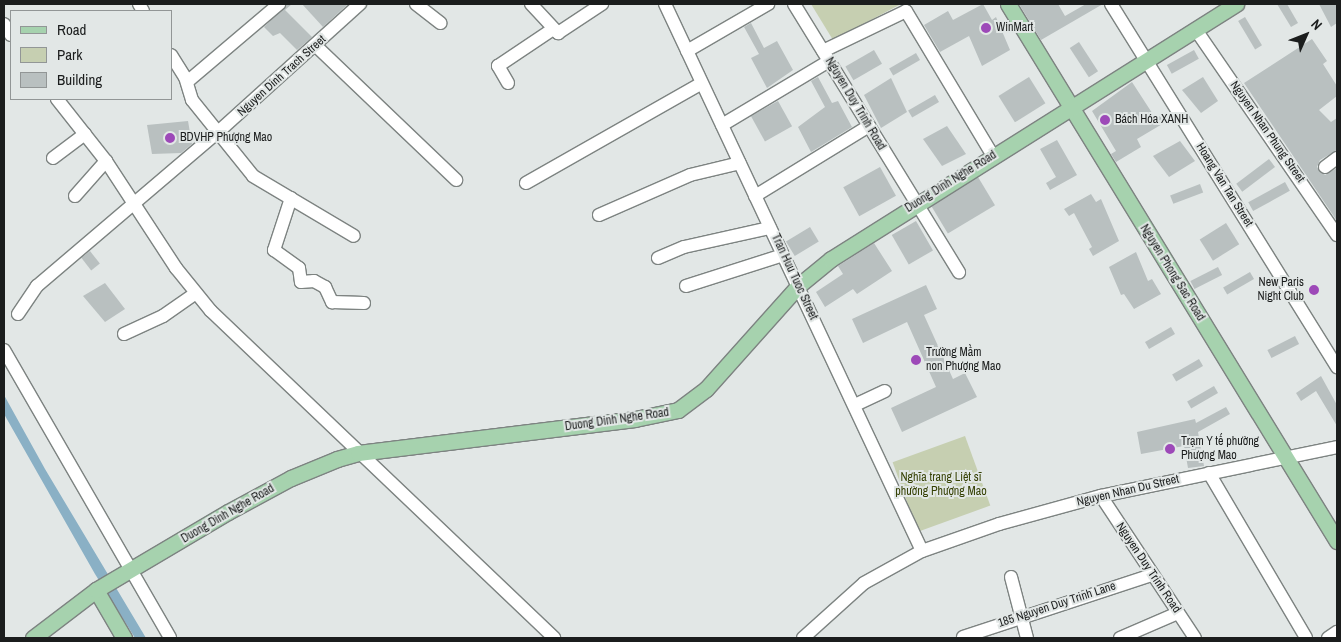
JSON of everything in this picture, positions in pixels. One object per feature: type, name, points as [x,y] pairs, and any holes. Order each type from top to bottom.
[{"type":"main road","name":"Nguyen Phong Sac Road","points":[[1008,4],[1337,541]]},
{"type":"main road","name":"Duong Dinh Nghe Road","points":[[37,637],[96,590],[130,570],[291,478],[358,453],[635,419],[678,410],[706,389],[798,286],[831,259],[915,204],[1196,30],[1228,6]]},
{"type":"main road","points":[[96,590],[124,638]]},
{"type":"street","points":[[187,82],[278,4]]},
{"type":"street","name":"Nguyen Dinh Trach Street","points":[[18,314],[37,286],[217,133],[316,46],[360,4]]},
{"type":"street","points":[[416,4],[440,24]]},
{"type":"street","points":[[531,4],[558,33],[602,4]]},
{"type":"street","name":"Tran Huu Tuoc Street","points":[[665,4],[855,404],[922,551]]},
{"type":"street","points":[[687,51],[768,4]]},
{"type":"street","name":"Nguyen Duy Trinh Road","points":[[794,4],[915,204],[959,272]]},
{"type":"street","name":"Hoang Van Tan Street","points":[[1111,4],[1337,367]]},
{"type":"street","points":[[722,125],[826,56],[906,11],[993,156]]},
{"type":"street","points":[[508,83],[498,66],[553,29]]},
{"type":"street","name":"Nguyen Nhan Phung Street","points":[[1196,30],[1337,235]]},
{"type":"street","points":[[316,46],[456,180]]},
{"type":"street","points":[[172,57],[187,82],[192,100],[253,176],[354,236]]},
{"type":"street","points":[[526,183],[702,83]]},
{"type":"street","points":[[58,100],[106,161],[133,204],[196,292],[358,453],[554,638]]},
{"type":"street","points":[[755,196],[868,126]]},
{"type":"street","points":[[53,158],[85,134]]},
{"type":"street","points":[[1325,167],[1337,158]]},
{"type":"street","points":[[74,196],[106,161]]},
{"type":"street","points":[[599,215],[690,175],[740,163]]},
{"type":"street","points":[[292,198],[274,250],[299,268],[301,282],[314,281],[325,287],[332,302],[364,302]]},
{"type":"street","points":[[658,258],[684,247],[770,228]]},
{"type":"street","points":[[686,286],[783,255]]},
{"type":"street","points":[[124,334],[163,316],[196,292]]},
{"type":"street","points":[[4,350],[170,638]]},
{"type":"street","points":[[855,404],[885,391]]},
{"type":"street","name":"Nguyen Nhan Du Street","points":[[803,638],[864,583],[922,551],[999,524],[1101,496],[1337,447]]},
{"type":"street","points":[[1209,473],[1306,638]]},
{"type":"street","name":"Nguyen Duy Trinh Road","points":[[1101,496],[1195,638]]},
{"type":"street","name":"185 Nguyen Duy Trinh Lane","points":[[963,638],[1019,616],[1152,575]]},
{"type":"street","points":[[1011,576],[1019,616],[1028,638]]},
{"type":"street","points":[[1120,638],[1178,613]]},
{"type":"street","points":[[1328,638],[1337,632]]},
{"type":"green space","points":[[811,4],[901,4],[833,40]]},
{"type":"green space","name":"Nghĩa trang Liệt sĩ phường Phượng Mao","points":[[965,436],[990,506],[918,532],[893,462]]},
{"type":"water","points":[[4,395],[45,469],[146,638],[135,638],[95,574],[4,414]]},
{"type":"building","points":[[287,4],[292,4],[285,10],[312,37],[297,50],[280,33],[273,36],[264,27]]},
{"type":"building","points":[[302,4],[348,4],[323,27]]},
{"type":"building","points":[[983,4],[992,20],[996,17],[1010,50],[982,66],[969,36],[940,52],[924,25],[948,11],[953,20]]},
{"type":"building","points":[[1019,4],[1058,4],[1065,16],[1086,4],[1103,4],[1041,40]]},
{"type":"building","points":[[1277,4],[1287,4],[1298,23],[1291,27]]},
{"type":"building","points":[[1319,4],[1337,4],[1337,23],[1331,27]]},
{"type":"building","points":[[1245,17],[1262,45],[1255,49],[1238,21]]},
{"type":"building","points":[[751,23],[764,48],[777,41],[793,70],[767,88],[751,58],[759,54],[744,27]]},
{"type":"building","points":[[1312,39],[1327,61],[1323,64],[1337,86],[1337,96],[1319,110],[1331,122],[1337,118],[1337,150],[1320,160],[1317,167],[1325,175],[1337,168],[1337,221],[1244,83]]},
{"type":"building","points":[[1079,42],[1098,71],[1089,77],[1070,48]]},
{"type":"building","points":[[874,50],[882,64],[853,80],[845,66]]},
{"type":"building","points":[[1194,50],[1199,59],[1172,74],[1167,65]]},
{"type":"building","points":[[916,53],[920,60],[893,75],[889,68]]},
{"type":"building","points":[[818,77],[832,103],[838,101],[852,127],[811,152],[798,127],[825,107],[811,81]]},
{"type":"building","points":[[1029,77],[1045,103],[1015,122],[998,96]]},
{"type":"building","points":[[1203,77],[1218,101],[1201,113],[1182,90]]},
{"type":"building","points":[[891,78],[907,112],[881,128],[864,95]]},
{"type":"building","points":[[1132,82],[1156,119],[1160,116],[1164,123],[1137,139],[1141,147],[1116,162],[1111,154],[1116,151],[1092,111]]},
{"type":"building","points":[[935,95],[939,102],[912,117],[908,110]]},
{"type":"building","points":[[778,101],[792,126],[765,141],[751,116]]},
{"type":"building","name":"BDVHP Phượng Mao","points":[[188,121],[192,144],[181,153],[152,154],[147,125]]},
{"type":"building","points":[[947,126],[966,154],[942,166],[923,139]]},
{"type":"building","points":[[1057,140],[1077,175],[1050,190],[1046,183],[1056,177],[1040,149]]},
{"type":"building","points":[[1180,141],[1195,161],[1169,177],[1153,156]]},
{"type":"building","points":[[1269,159],[1275,167],[1242,192],[1236,184]]},
{"type":"building","points":[[880,167],[896,196],[859,216],[843,187]]},
{"type":"building","points":[[978,177],[995,205],[948,234],[931,205]]},
{"type":"building","points":[[1285,182],[1290,191],[1253,211],[1248,202]]},
{"type":"building","points":[[1200,184],[1203,192],[1173,204],[1170,195]]},
{"type":"building","points":[[1091,194],[1096,202],[1101,199],[1119,241],[1093,256],[1089,249],[1092,247],[1074,213],[1069,216],[1064,209]]},
{"type":"building","points":[[916,221],[933,250],[909,264],[892,235]]},
{"type":"building","points":[[1226,223],[1239,244],[1213,261],[1200,239]]},
{"type":"building","points":[[810,227],[819,242],[795,256],[786,241]]},
{"type":"building","points":[[874,243],[892,271],[857,294],[853,289],[825,307],[816,292],[843,274],[838,266]]},
{"type":"building","points":[[90,251],[100,264],[91,270],[81,258]]},
{"type":"building","points":[[1136,252],[1148,281],[1152,279],[1161,294],[1134,309],[1124,294],[1121,295],[1109,267]]},
{"type":"building","points":[[1218,267],[1222,275],[1194,289],[1190,281]]},
{"type":"building","points":[[1250,272],[1254,279],[1227,294],[1223,288]]},
{"type":"building","points":[[105,283],[125,309],[105,322],[83,296]]},
{"type":"building","points":[[926,285],[937,309],[924,315],[953,379],[965,373],[977,397],[902,432],[891,408],[936,387],[907,322],[863,343],[852,319]]},
{"type":"building","points":[[1171,327],[1175,334],[1149,349],[1145,342]]},
{"type":"building","points":[[1295,336],[1299,344],[1271,358],[1267,350]]},
{"type":"building","points":[[1199,359],[1203,366],[1176,381],[1172,374]]},
{"type":"building","points":[[1321,376],[1337,405],[1337,426],[1316,391],[1301,401],[1296,393]]},
{"type":"building","points":[[1214,386],[1218,393],[1191,408],[1187,402]]},
{"type":"building","name":"Trạm Y tế phường Phượng Mao","points":[[1226,407],[1230,414],[1198,432],[1204,466],[1188,468],[1184,446],[1141,454],[1137,432],[1195,419],[1196,423]]},
{"type":"place","name":"WinMart","points":[[986,28]]},
{"type":"place","name":"Bách Hóa XANH","points":[[1105,120]]},
{"type":"place","name":"BDVHP Phượng Mao","points":[[170,138]]},
{"type":"place","name":"New Paris Night Club","points":[[1314,290]]},
{"type":"place","name":"Trường Mầm non Phượng Mao","points":[[916,360]]},
{"type":"place","name":"Trạm Y tế phường Phượng Mao","points":[[1170,449]]}]
